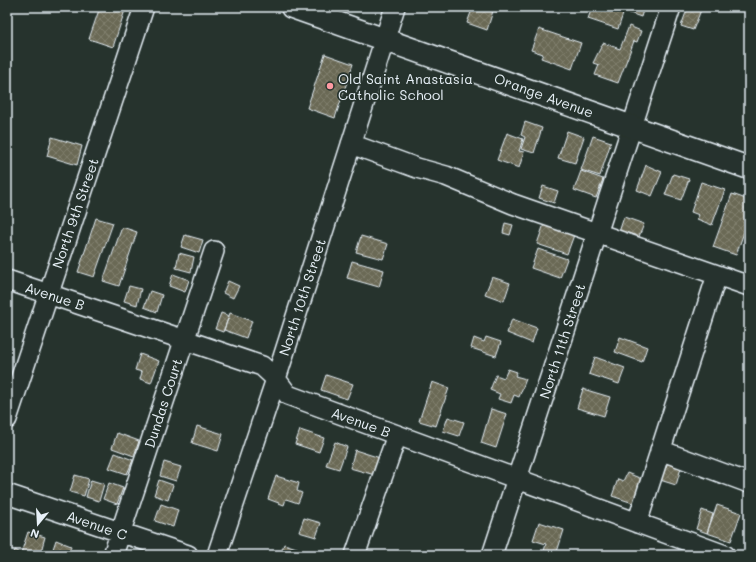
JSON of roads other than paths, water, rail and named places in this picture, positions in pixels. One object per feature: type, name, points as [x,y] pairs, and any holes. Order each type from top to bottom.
[{"type":"main road","name":"Orange Avenue","points":[[292,7],[384,38],[749,168]]},
{"type":"street","name":"North 9th Street","points":[[7,419],[144,7]]},
{"type":"street","name":"North 10th Street","points":[[217,555],[276,379],[395,7]]},
{"type":"street","name":"North 11th Street","points":[[492,555],[671,7]]},
{"type":"street","points":[[351,144],[417,168],[446,176],[513,204],[749,286]]},
{"type":"street","name":"Dundas Court","points":[[114,555],[184,338],[214,251]]},
{"type":"street","points":[[637,523],[717,274]]},
{"type":"street","name":"Avenue B","points":[[7,280],[184,338],[262,366],[276,379],[288,395],[725,555]]},
{"type":"street","points":[[355,555],[397,435]]},
{"type":"street","points":[[660,450],[749,483]]},
{"type":"street","name":"Avenue C","points":[[7,494],[188,555]]},
{"type":"place","name":"Old Saint Anastasia Catholic School","points":[[330,86]]}]
